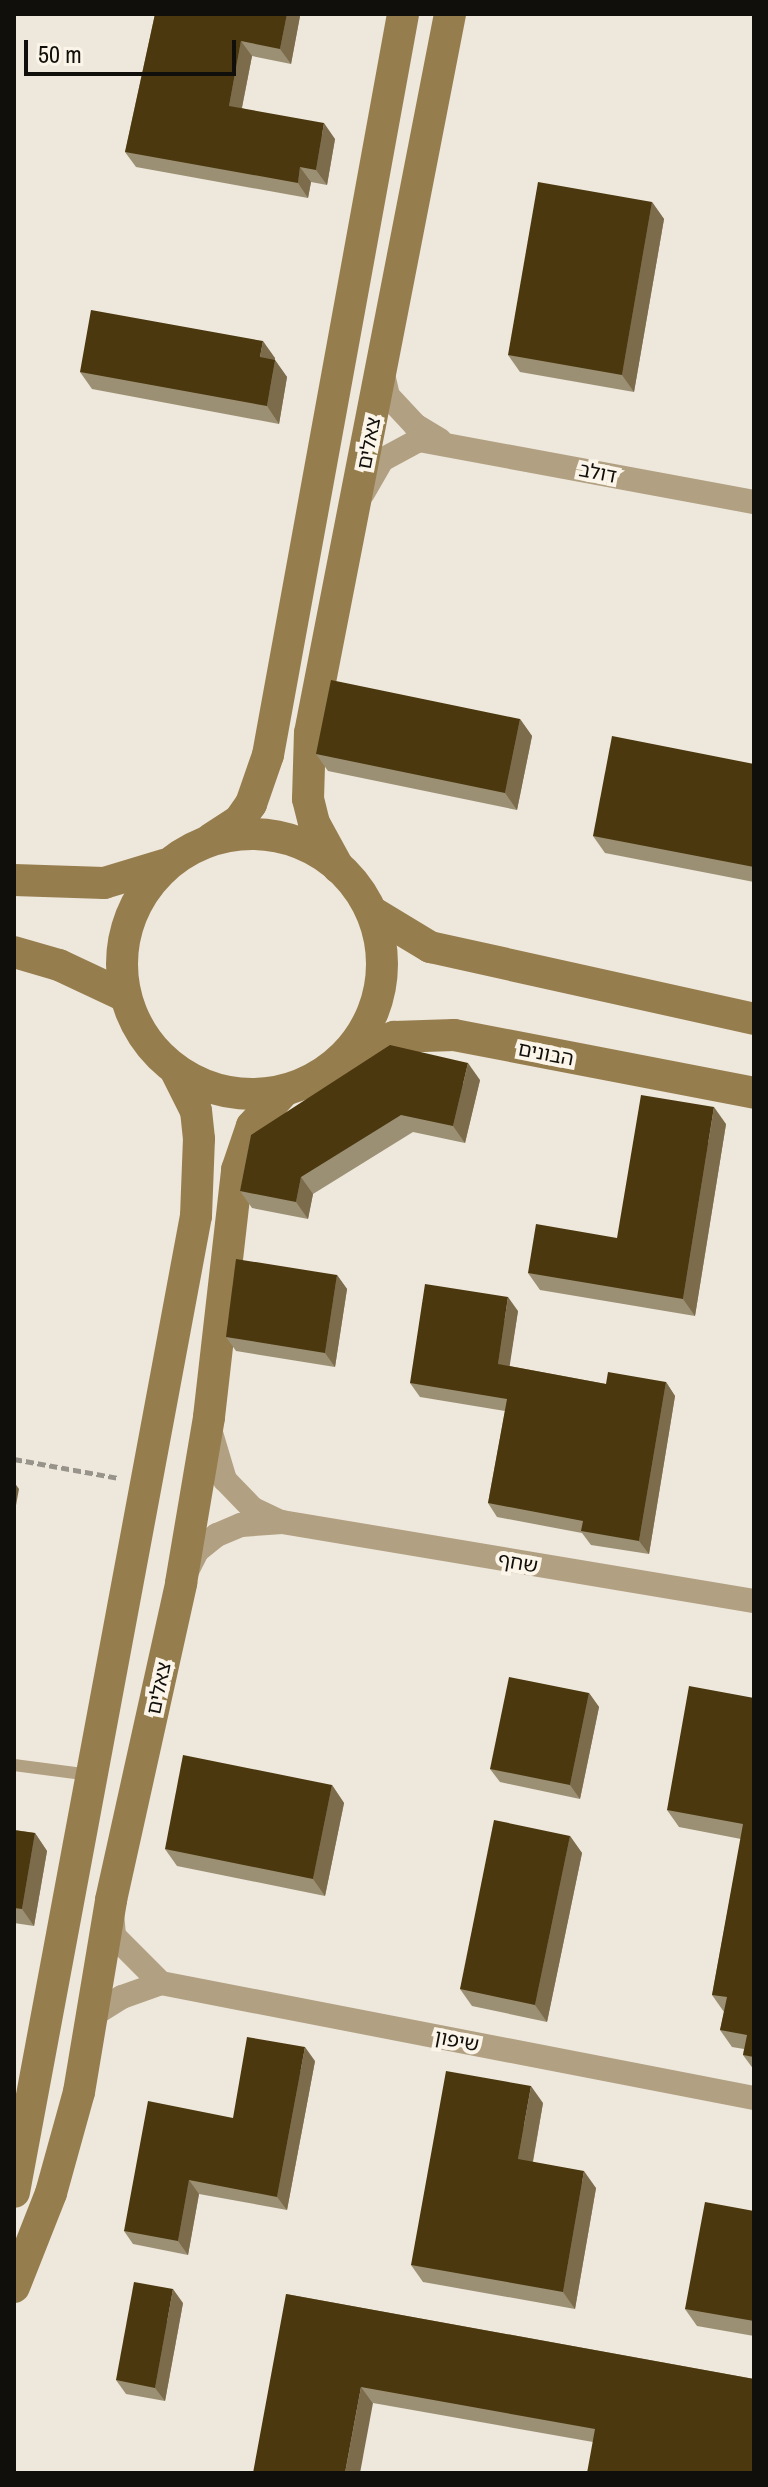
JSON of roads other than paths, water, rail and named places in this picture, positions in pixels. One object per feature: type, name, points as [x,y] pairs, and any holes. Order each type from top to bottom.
[{"type":"street","points":[[14,880],[104,883],[167,864],[239,821],[251,804],[268,755],[403,14]]},
{"type":"street","name":"צאלים","points":[[338,867],[314,823],[308,769],[310,733],[450,14]]},
{"type":"street","name":"דולב","points":[[382,369],[394,404],[415,425],[442,442]]},
{"type":"street","name":"דולב","points":[[356,506],[382,460],[419,440],[754,502]]},
{"type":"street","points":[[211,839],[245,834],[278,836],[310,847],[338,867],[372,912],[430,947],[754,1019]]},
{"type":"street","points":[[14,2192],[196,1216],[196,1111],[176,1071],[136,1025],[125,996],[120,960],[127,924],[142,892],[167,864]]},
{"type":"street","points":[[176,1071],[210,1088],[246,1095],[283,1092],[342,1060],[377,1006],[382,953],[372,912]]},
{"type":"street","points":[[14,952],[59,965],[125,996]]},
{"type":"street","name":"הבונים","points":[[342,1060],[394,1037],[454,1035],[754,1093]]},
{"type":"street","name":"צאלים","points":[[14,2287],[51,2193],[79,2092],[111,1900],[181,1583],[209,1417],[237,1170],[252,1126],[283,1092]]},
{"type":"street","name":"שחף","points":[[209,1417],[225,1480],[253,1509],[282,1522]]},
{"type":"street","name":"שחף","points":[[181,1583],[197,1551],[217,1535],[241,1525],[282,1522],[754,1601]]},
{"type":"street","points":[[79,2092],[93,2015],[122,1997],[161,1983],[114,1936],[111,1900]]},
{"type":"street","name":"שיפון","points":[[161,1983],[754,2098]]},
{"type":"lane","points":[[14,1765],[93,1776]]}]
